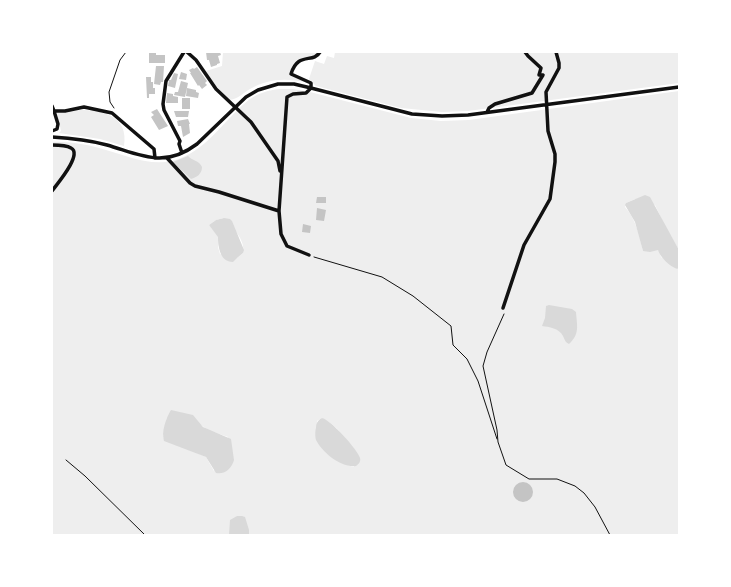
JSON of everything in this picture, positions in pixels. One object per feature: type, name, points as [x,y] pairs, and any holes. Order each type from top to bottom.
[{"type":"street","points":[[182,153],[178,138],[164,110],[163,104],[166,81],[186,52],[196,60],[216,89],[251,122],[258,131],[278,161],[282,176]]},
{"type":"street","points":[[311,88],[311,83],[291,74],[294,64],[298,61],[314,57],[320,52]]},
{"type":"street","points":[[487,112],[489,108],[495,104],[532,93],[543,74],[539,75],[541,68],[525,52]]},
{"type":"street","points":[[503,308],[524,245],[550,199],[555,154],[548,131],[546,92],[559,68],[556,52]]},
{"type":"street","points":[[52,137],[95,143],[140,156],[167,158],[182,153],[197,144],[252,93],[271,86],[294,84],[412,114],[448,116],[679,87]]},
{"type":"street","points":[[309,255],[287,246],[281,234],[279,211],[287,97],[293,94],[306,93],[311,88]]},
{"type":"street","points":[[52,106],[58,124],[57,129],[52,131]]},
{"type":"street","points":[[54,111],[65,111],[84,107],[112,113],[154,149],[155,158]]},
{"type":"street","points":[[52,145],[70,147],[73,149],[74,153],[70,166],[52,191]]},
{"type":"street","points":[[167,158],[190,183],[195,186],[279,211]]},
{"type":"path","points":[[117,118],[118,112],[110,102],[109,92],[120,60],[126,52]]},
{"type":"path","points":[[309,255],[382,277],[413,296],[451,326],[454,345],[467,359],[478,381],[506,465],[529,479],[557,479],[575,486],[584,493],[595,507],[610,535]]},
{"type":"path","points":[[498,442],[483,366],[487,352],[504,313],[503,308]]},
{"type":"path","points":[[66,460],[86,476],[145,535]]},
{"type":"shaded area","points":[[223,52],[318,52],[310,57],[299,59],[295,62],[289,75],[308,83],[293,80],[271,81],[257,85],[238,97],[229,100],[211,80],[206,71],[222,66]]},
{"type":"shaded area","points":[[335,52],[679,52],[679,83],[468,111],[442,112],[401,108],[316,86],[309,79],[315,61],[324,64],[327,56],[334,58]]},
{"type":"shaded area","points":[[279,89],[293,89],[310,92],[411,118],[441,121],[469,120],[679,91],[679,250],[655,205],[635,199],[626,203],[625,207],[632,217],[643,251],[653,251],[658,249],[661,257],[677,269],[679,268],[679,535],[249,535],[249,530],[237,516],[229,535],[52,535],[52,142],[66,142],[86,145],[138,160],[155,162],[172,161],[195,151],[250,99],[260,93]],"holes":[[[224,218],[238,234],[242,243],[243,253],[237,258],[220,254],[218,247],[219,237],[209,225],[216,220]],[[167,418],[201,425],[208,430],[228,437],[214,471],[206,457],[163,438]],[[322,418],[341,433],[347,444],[354,467],[341,463],[326,453],[317,421]]]},
{"type":"shaded area","points":[[79,110],[105,113],[118,121],[124,136],[124,146],[100,139],[59,133],[61,131],[57,113]]},
{"type":"shaded area","points":[[188,156],[199,163],[202,167],[199,175],[191,179],[173,162]]},
{"type":"shaded area","points":[[645,195],[650,197],[679,250],[679,268],[677,269],[665,261],[658,250],[650,252],[643,251],[635,222],[625,205],[626,203]]},
{"type":"shaded area","points":[[224,218],[232,221],[244,250],[243,253],[233,262],[225,260],[223,257],[219,249],[218,237],[209,225],[216,220]]},
{"type":"shaded area","points":[[549,305],[572,309],[576,312],[576,333],[575,337],[569,344],[559,331],[554,328],[542,326],[545,318],[546,306]]},
{"type":"shaded area","points":[[171,410],[193,415],[203,427],[231,439],[234,460],[232,466],[225,472],[216,473],[206,457],[164,441],[164,425]]},
{"type":"shaded area","points":[[322,418],[343,435],[358,454],[360,462],[356,466],[344,465],[333,459],[319,445],[316,440],[315,431],[316,425]]},
{"type":"shaded area","points":[[237,516],[245,517],[249,535],[229,535],[230,520]]},
{"type":"building","points":[[206,52],[220,52],[221,55],[218,56],[220,63],[211,67],[209,60],[207,60]]},
{"type":"building","points":[[149,53],[165,55],[165,63],[149,63]]},
{"type":"building","points":[[156,66],[164,66],[163,82],[161,82],[160,85],[154,84]]},
{"type":"building","points":[[197,67],[207,81],[205,83],[207,85],[202,89],[199,85],[198,86],[189,70]]},
{"type":"building","points":[[181,72],[187,74],[186,80],[179,79]]},
{"type":"building","points":[[174,73],[178,74],[175,88],[168,86],[169,80],[171,80]]},
{"type":"building","points":[[146,77],[151,77],[153,88],[155,88],[155,94],[149,94],[149,98],[147,98]]},
{"type":"building","points":[[181,81],[188,83],[185,97],[174,95],[175,92],[178,92]]},
{"type":"building","points":[[187,88],[196,90],[196,92],[199,93],[198,98],[186,96]]},
{"type":"building","points":[[167,93],[178,97],[178,103],[166,103]]},
{"type":"building","points":[[182,98],[190,98],[190,109],[182,109]]},
{"type":"building","points":[[157,109],[168,126],[159,130],[151,117],[154,115],[151,112]]},
{"type":"building","points":[[174,111],[189,111],[188,117],[176,117]]},
{"type":"building","points":[[188,119],[190,124],[190,133],[183,137],[181,126],[178,126],[177,121]]},
{"type":"building","points":[[317,197],[326,197],[326,203],[316,203]]},
{"type":"building","points":[[317,208],[326,210],[324,221],[316,220]]},
{"type":"building","points":[[303,224],[311,226],[310,233],[302,232]]},
{"type":"building","points":[[523,482],[530,485],[533,492],[530,499],[523,502],[516,499],[513,492],[516,485]]}]
